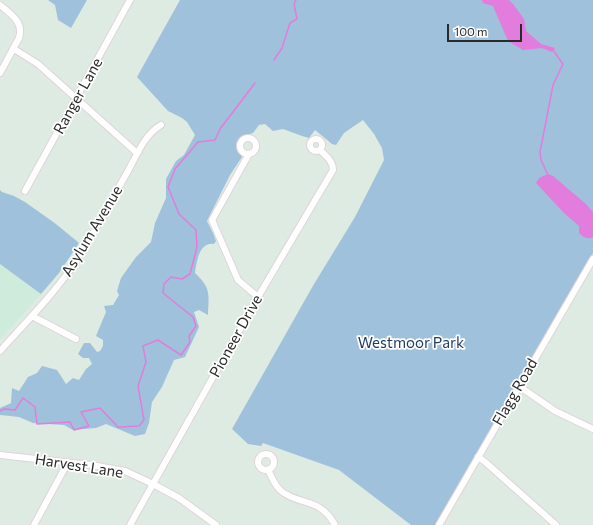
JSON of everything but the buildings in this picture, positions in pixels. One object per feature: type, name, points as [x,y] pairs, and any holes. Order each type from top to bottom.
[{"type":"street","name":"Ranger Lane","points":[[25,192],[130,0]]},
{"type":"street","points":[[0,5],[15,18],[20,25],[20,35],[14,49],[0,73]]},
{"type":"street","points":[[14,49],[38,64],[137,153]]},
{"type":"street","name":"Asylum Avenue","points":[[0,351],[59,284],[79,256],[137,153],[150,133],[161,125]]},
{"type":"street","name":"Pioneer Drive","points":[[130,525],[258,297],[333,170],[333,165],[320,150]]},
{"type":"street","points":[[250,154],[212,220],[238,280],[258,297]]},
{"type":"street","name":"Flagg Road","points":[[439,525],[593,260]]},
{"type":"street","points":[[32,316],[76,339]]},
{"type":"street","points":[[519,386],[555,411],[593,429]]},
{"type":"street","name":"Harvest Lane","points":[[0,455],[68,462],[119,470],[153,484],[179,498],[216,525]]},
{"type":"street","points":[[478,457],[556,525]]},
{"type":"street","points":[[34,525],[68,462]]},
{"type":"street","points":[[268,470],[280,490],[293,497],[317,506],[329,516],[335,525]]},
{"type":"shaded area","points":[[482,0],[509,0],[524,19],[526,31],[541,44],[555,48],[552,52],[542,48],[523,50],[508,41],[493,6],[483,3]]},
{"type":"shaded area","points":[[548,174],[553,176],[586,204],[593,212],[593,237],[587,238],[579,233],[579,226],[564,213],[536,183],[539,178]]},
{"type":"shaded area","points":[[0,197],[73,252],[41,294],[0,340]]},
{"type":"green space","points":[[48,0],[87,0],[71,28],[58,20],[55,5]]},
{"type":"green space","name":"Westmoor Park","points":[[180,0],[593,0],[593,253],[436,525],[411,525],[339,470],[263,443],[261,446],[248,444],[232,429],[314,284],[355,217],[384,160],[382,148],[374,134],[363,120],[344,133],[336,145],[332,144],[315,130],[309,138],[283,129],[273,131],[265,124],[259,125],[253,133],[240,137],[236,144],[242,157],[230,175],[207,221],[216,241],[214,244],[209,244],[202,249],[198,258],[195,273],[204,283],[208,292],[208,315],[199,310],[194,312],[199,327],[185,357],[174,360],[162,387],[152,402],[149,423],[145,434],[135,436],[106,424],[96,428],[73,430],[64,425],[33,423],[19,417],[0,415],[0,408],[11,403],[12,388],[19,391],[28,377],[37,373],[42,366],[57,370],[66,384],[73,378],[79,380],[86,369],[92,364],[89,358],[83,358],[78,354],[84,343],[90,343],[97,352],[100,351],[103,346],[103,340],[96,336],[106,312],[104,306],[113,305],[119,295],[117,291],[121,278],[136,257],[151,242],[155,223],[166,198],[166,179],[176,161],[184,155],[195,135],[187,122],[168,111],[137,77]]},
{"type":"green space","points":[[0,190],[25,202],[56,224],[79,243],[59,273],[41,294],[0,264]]},
{"type":"waterway","points":[[274,60],[282,48],[290,23],[297,19],[294,4],[296,0]]},
{"type":"waterway","points":[[548,175],[541,160],[540,152],[553,85],[563,64],[553,50],[551,50]]},
{"type":"waterway","points":[[0,411],[4,409],[15,410],[23,398],[35,407],[37,424],[70,422],[74,430],[89,426],[81,412],[100,408],[118,427],[139,426],[144,420],[138,386],[146,362],[143,346],[158,340],[181,355],[190,342],[189,336],[196,326],[193,317],[163,293],[164,284],[171,277],[182,279],[190,274],[197,247],[196,230],[179,214],[168,187],[175,169],[198,142],[215,140],[220,129],[255,83]]}]
